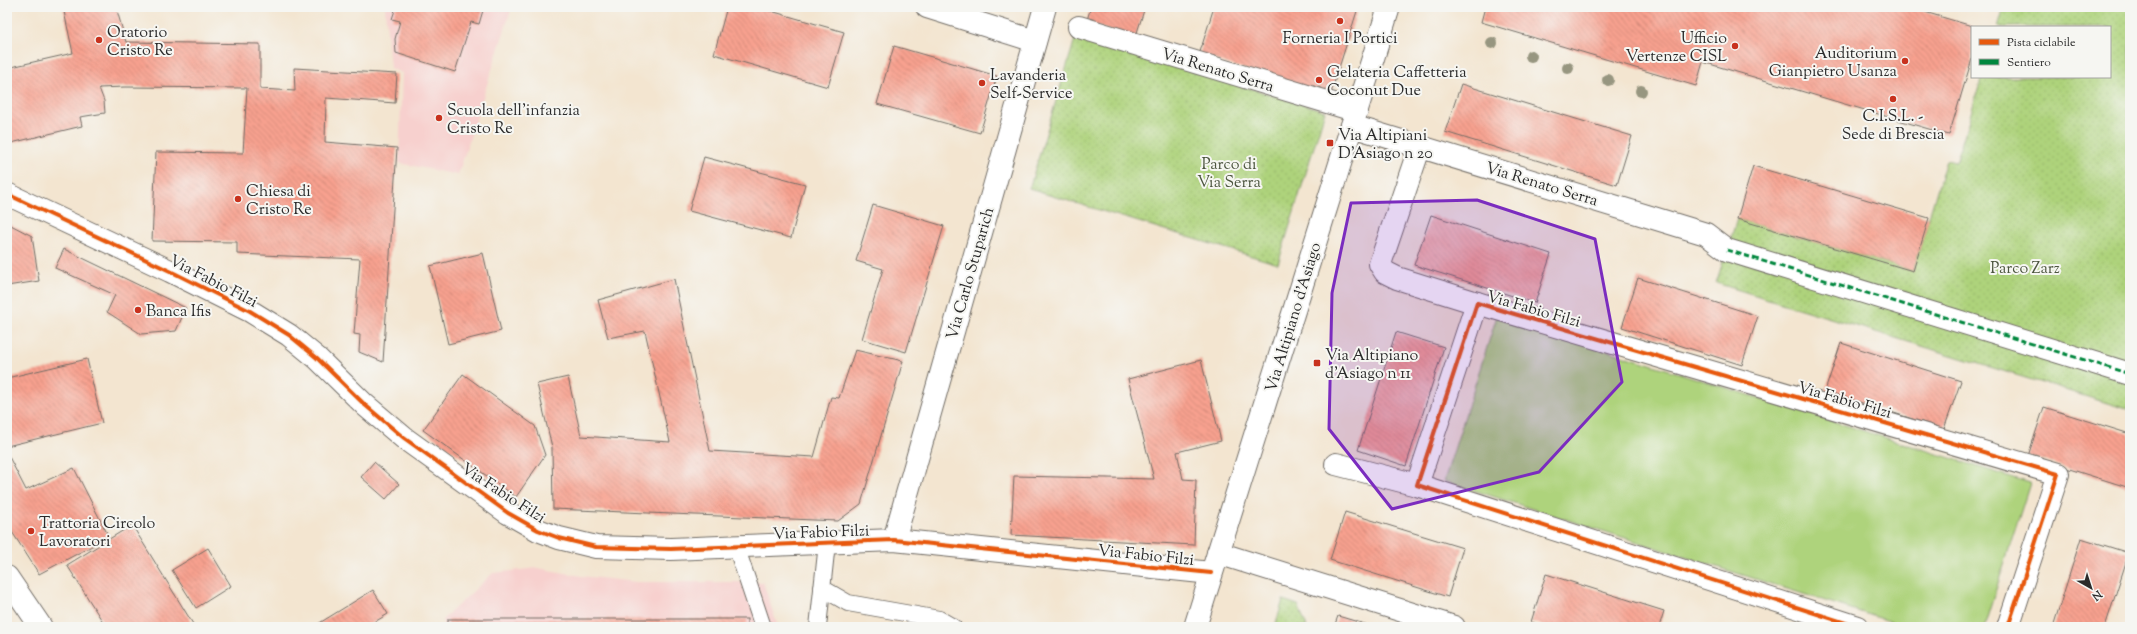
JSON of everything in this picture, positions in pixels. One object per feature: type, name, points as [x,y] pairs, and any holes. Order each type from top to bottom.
[{"type":"street","points":[[926,7],[1034,41]]},
{"type":"street","name":"Via Carlo Stuparich","points":[[894,540],[1034,41],[1045,7]]},
{"type":"street","name":"Via Altipiano d'Asiago","points":[[1194,627],[1389,7]]},
{"type":"street","name":"Via Renato Serra","points":[[1079,27],[1354,118],[1420,146],[1706,234],[1727,250],[2130,374]]},
{"type":"street","name":"Via Fabio Filzi","points":[[1420,146],[1380,264],[1385,272],[1397,278],[1477,303],[2058,474],[2008,627]]},
{"type":"street","name":"Via Fabio Filzi","points":[[7,194],[177,274],[250,311],[289,335],[317,358],[365,405],[404,438],[508,513],[538,530],[559,538],[596,547],[671,549],[894,540],[1215,563],[1454,627]]},
{"type":"street","name":"Via Fabio Filzi","points":[[1417,485],[1477,303]]},
{"type":"street","points":[[1336,464],[1417,485],[1858,627]]},
{"type":"street","points":[[7,577],[33,624]]},
{"type":"lane","points":[[818,627],[827,543]]},
{"type":"lane","points":[[736,546],[763,627]]},
{"type":"lane","points":[[822,588],[848,603],[939,619],[953,627]]},
{"type":"highlighted area","points":[[1477,200],[1595,239],[1622,382],[1539,472],[1392,509],[1329,429],[1332,293],[1351,203]]},
{"type":"shaded area","name":"Scuola dell'infanzia Cristo Re","points":[[385,7],[512,7],[458,175],[399,163],[402,73],[390,68]]},
{"type":"shaded area","points":[[538,568],[581,576],[637,582],[763,582],[778,627],[443,627],[443,619],[493,573]]},
{"type":"green space","name":"Parco Zarz","points":[[2004,7],[2130,7],[2130,410],[1716,283],[1737,219],[1913,271],[1946,160],[1956,162],[1982,78],[2111,78],[2111,26],[1998,26]]},
{"type":"green space","name":"Parco di Via Serra","points":[[1076,36],[1325,111],[1278,264],[1029,189]]},
{"type":"green space","points":[[1497,316],[2030,483],[1984,627],[1908,627],[1444,481]]},
{"type":"green space","points":[[1283,600],[1298,605],[1307,627],[1275,627]]},
{"type":"building","points":[[63,7],[116,7],[126,42],[260,44],[260,89],[295,91],[294,68],[397,74],[395,103],[326,98],[325,142],[397,148],[383,362],[359,352],[360,335],[354,334],[360,259],[237,254],[237,242],[152,241],[156,152],[243,153],[247,88],[99,88],[104,101],[105,113],[80,117],[82,126],[7,144],[7,68],[73,53]]},
{"type":"building","points":[[396,7],[484,7],[479,24],[471,22],[455,72],[396,53],[395,39],[400,21],[392,19]]},
{"type":"building","points":[[727,7],[757,7],[844,32],[828,87],[714,54]]},
{"type":"building","points":[[1091,7],[1145,7],[1135,39],[1086,23]]},
{"type":"building","points":[[1214,7],[1358,8],[1330,96],[1199,55]]},
{"type":"building","name":"C.I.S.L. - Sede di Brescia","points":[[1485,7],[1908,7],[1972,26],[1971,62],[1949,135],[1703,62],[1696,86],[1481,22]]},
{"type":"building","points":[[894,46],[997,76],[980,133],[877,104]]},
{"type":"building","points":[[1461,84],[1632,136],[1617,185],[1445,132]]},
{"type":"building","points":[[704,157],[805,184],[791,238],[689,211]]},
{"type":"building","points":[[1753,166],[1929,218],[1913,271],[1737,219]]},
{"type":"building","points":[[873,205],[944,226],[906,352],[862,339],[883,269],[856,261]]},
{"type":"building","points":[[1431,215],[1551,254],[1535,303],[1414,265]]},
{"type":"building","points":[[7,223],[32,236],[39,281],[7,286]]},
{"type":"building","points":[[64,249],[186,308],[176,331],[141,334],[107,312],[115,295],[55,268]]},
{"type":"building","points":[[483,253],[501,331],[448,344],[430,266]]},
{"type":"building","points":[[1638,278],[1758,316],[1742,365],[1622,327]]},
{"type":"building","points":[[674,279],[710,451],[814,457],[831,397],[839,398],[855,350],[903,361],[861,504],[838,521],[553,509],[552,447],[537,384],[568,377],[581,436],[670,442],[645,331],[608,338],[598,300]]},
{"type":"building","points":[[1396,332],[1444,347],[1406,466],[1358,450]]},
{"type":"building","points":[[1841,343],[1961,381],[1944,429],[1825,391]]},
{"type":"building","points":[[87,359],[102,423],[7,446],[7,378]]},
{"type":"building","points":[[1201,360],[1221,441],[1177,452],[1183,479],[1196,480],[1194,545],[1011,535],[1014,476],[1154,479],[1128,379]]},
{"type":"building","points":[[463,374],[535,426],[545,455],[516,497],[423,430]]},
{"type":"building","points":[[2044,407],[2130,434],[2130,488],[2028,456]]},
{"type":"building","points":[[7,453],[26,490],[74,468],[109,537],[39,574],[7,524]]},
{"type":"building","points":[[374,462],[399,484],[386,499],[361,477]]},
{"type":"building","points":[[1345,512],[1463,548],[1448,597],[1330,560]]},
{"type":"building","points":[[132,525],[193,624],[188,627],[106,627],[67,565]]},
{"type":"building","points":[[2081,538],[2129,553],[2105,627],[2053,627]]},
{"type":"building","points":[[208,548],[231,586],[196,608],[172,570]]},
{"type":"building","points":[[1546,574],[1664,611],[1659,627],[1546,627],[1531,622]]},
{"type":"building","points":[[373,590],[388,614],[366,627],[313,627]]},
{"type":"building","points":[[1338,616],[1375,627],[1334,627]]},
{"type":"building","points":[[448,619],[747,619],[747,627],[448,627]]},
{"type":"marked path","points":[[1727,250],[2130,374]]},
{"type":"cycle path","points":[[7,194],[170,271],[250,311],[289,335],[317,358],[365,405],[404,438],[508,513],[538,530],[559,538],[596,547],[671,549],[894,540],[1211,573]]},
{"type":"cycle path","points":[[1858,627],[1417,485],[1477,303],[2058,474],[2008,627]]},
{"type":"place","name":"Forneria I Portici","points":[[1340,21]]},
{"type":"place","name":"Oratorio Cristo Re","points":[[99,40]]},
{"type":"place","name":"Ufficio Vertenze CISL","points":[[1735,46]]},
{"type":"place","name":"Auditorium Gianpietro Usanza","points":[[1905,61]]},
{"type":"place","name":"Gelateria Caffetteria Coconut Due","points":[[1319,80]]},
{"type":"place","name":"Lavanderia Self-Service","points":[[982,83]]},
{"type":"place","name":"C.I.S.L. - Sede di Brescia","points":[[1893,99]]},
{"type":"place","name":"Scuola dell'infanzia Cristo Re","points":[[439,118]]},
{"type":"place","name":"Via Altipiani D'Asiago n 20","points":[[1330,143]]},
{"type":"place","name":"Chiesa di Cristo Re","points":[[238,199]]},
{"type":"place","name":"Banca Ifis","points":[[138,310]]},
{"type":"place","name":"Via Altipiano d'Asiago n 11","points":[[1317,363]]},
{"type":"place","name":"Trattoria Circolo Lavoratori","points":[[31,531]]}]
